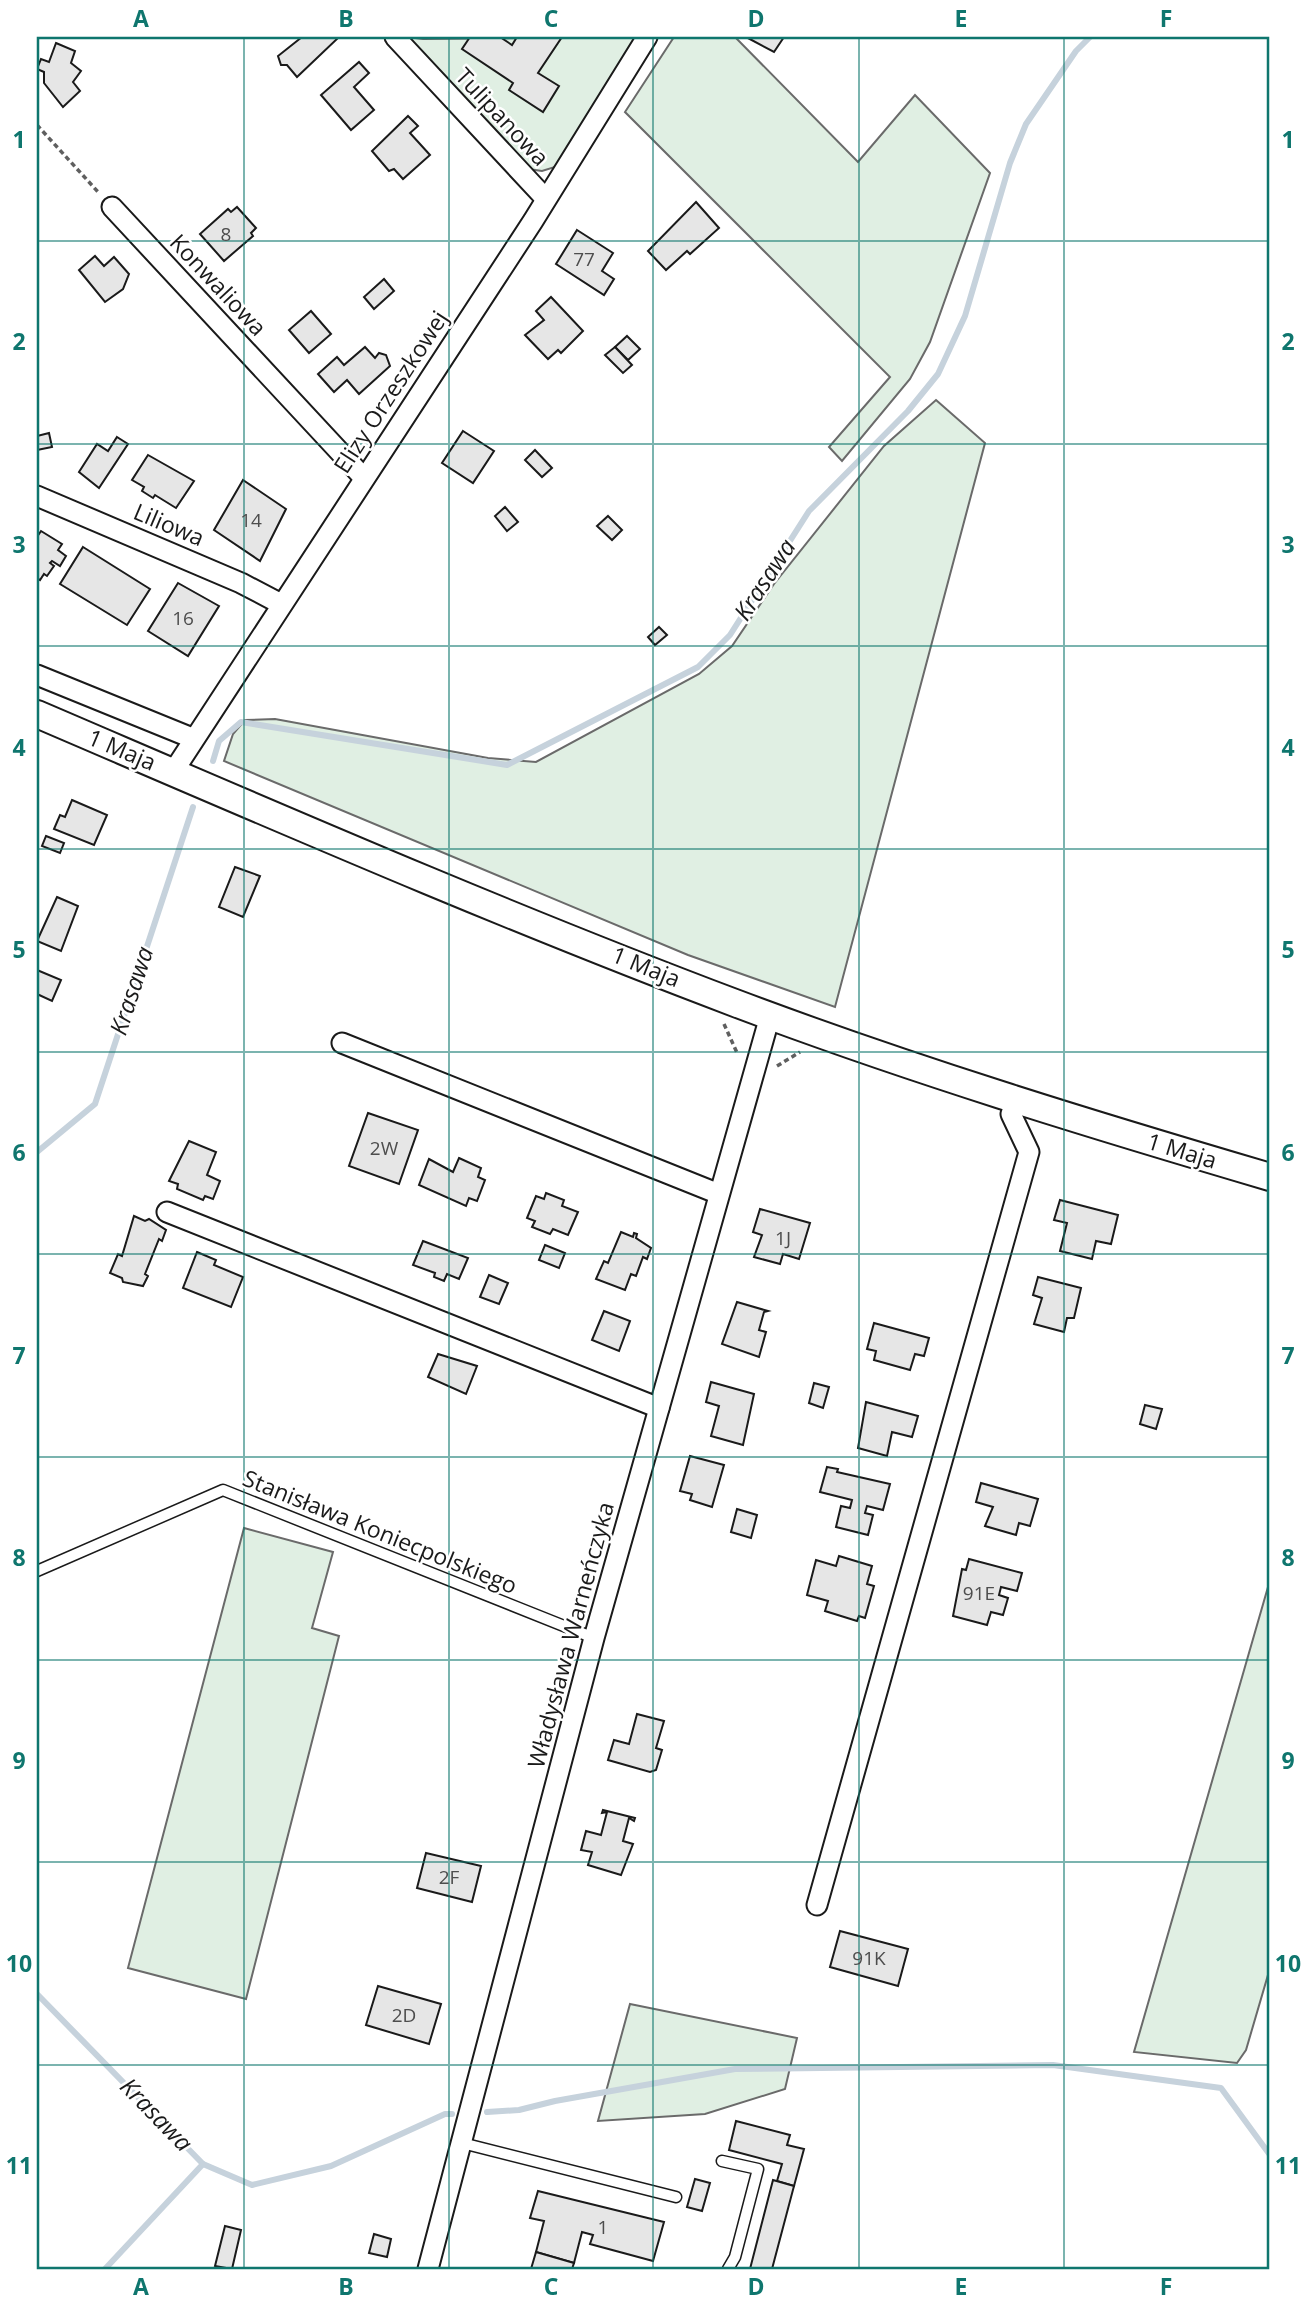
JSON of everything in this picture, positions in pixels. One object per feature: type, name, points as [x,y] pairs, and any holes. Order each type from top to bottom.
[{"type":"main road","name":"1 Maja","points":[[37,714],[402,869],[770,1016],[1016,1100],[1270,1177]]},
{"type":"street","name":"Tulipanowa","points":[[395,37],[545,198]]},
{"type":"street","name":"Elizy Orzeszkowej","points":[[173,772],[192,738],[364,478],[647,37]]},
{"type":"street","name":"Konwaliowa","points":[[112,207],[364,478]]},
{"type":"street","name":"Liliowa","points":[[37,496],[241,583],[281,604]]},
{"type":"street","points":[[37,675],[192,738]]},
{"type":"street","name":"Władysława Warneńczyka","points":[[428,2269],[594,1638],[770,1016]]},
{"type":"street","points":[[342,1043],[719,1194]]},
{"type":"street","points":[[817,1905],[1029,1152],[1012,1114],[1016,1100]]},
{"type":"street","points":[[167,1212],[659,1408]]},
{"type":"lane","name":"Stanisława Koniecpolskiego","points":[[37,1571],[223,1490],[594,1638]]},
{"type":"lane","points":[[462,2143],[676,2197]]},
{"type":"lane","points":[[722,2161],[758,2169],[735,2257],[728,2269]]},
{"type":"path","points":[[37,125],[112,207]]},
{"type":"green space","points":[[407,37],[639,37],[555,167],[542,171],[528,169]]},
{"type":"green space","points":[[674,37],[735,37],[858,162],[915,95],[990,173],[930,342],[910,379],[842,461],[829,447],[890,377],[625,112]]},
{"type":"green space","points":[[936,400],[985,443],[835,1007],[688,955],[224,761],[233,734],[245,720],[275,719],[488,758],[536,762],[699,674],[732,646],[774,584],[884,446]]},
{"type":"green space","points":[[244,1528],[333,1552],[312,1628],[339,1636],[246,1999],[128,1968]]},
{"type":"green space","points":[[1270,1580],[1270,1968],[1246,2050],[1237,2063],[1134,2052]]},
{"type":"green space","points":[[630,2004],[797,2038],[785,2089],[705,2114],[598,2121]]},
{"type":"building","points":[[302,37],[338,38],[297,77],[287,65],[281,65],[278,56]]},
{"type":"building","points":[[470,37],[500,37],[512,45],[517,37],[562,37],[538,73],[559,86],[543,112],[509,90],[513,83],[462,49]]},
{"type":"building","points":[[746,37],[784,37],[774,52]]},
{"type":"building","points":[[56,43],[75,51],[71,63],[81,71],[73,82],[80,91],[63,107],[44,83],[44,72],[37,69],[41,59],[49,62]]},
{"type":"building","points":[[359,62],[369,73],[354,87],[374,110],[351,130],[321,95]]},
{"type":"building","points":[[408,116],[418,126],[410,133],[430,155],[403,179],[394,169],[389,171],[372,151]]},
{"type":"building","points":[[696,202],[719,228],[690,254],[687,251],[666,270],[648,251]]},
{"type":"building","points":[[237,207],[256,228],[251,233],[253,236],[224,261],[200,234],[228,209],[231,212]]},
{"type":"building","points":[[577,230],[613,253],[602,271],[614,279],[604,295],[556,264]]},
{"type":"building","points":[[95,256],[104,266],[114,257],[129,274],[123,289],[105,302],[79,270]]},
{"type":"building","points":[[384,279],[394,291],[374,309],[364,297]]},
{"type":"building","points":[[551,297],[583,331],[561,353],[558,350],[548,359],[525,335],[544,320],[536,311]]},
{"type":"building","points":[[311,311],[331,334],[309,353],[289,330]]},
{"type":"building","points":[[627,336],[640,349],[628,360],[615,347]]},
{"type":"building","points":[[365,347],[375,358],[379,353],[386,355],[390,366],[359,394],[347,380],[334,392],[318,374],[337,357],[344,365]]},
{"type":"building","points":[[615,347],[632,365],[623,373],[605,355]]},
{"type":"building","points":[[463,431],[494,451],[473,483],[442,463]]},
{"type":"building","points":[[49,433],[52,447],[37,450],[37,436]]},
{"type":"building","points":[[117,437],[128,444],[99,488],[79,472],[97,444],[108,451]]},
{"type":"building","points":[[535,450],[552,468],[542,477],[525,460]]},
{"type":"building","points":[[148,455],[194,481],[176,508],[155,495],[153,498],[142,491],[144,487],[132,480]]},
{"type":"building","points":[[243,480],[286,509],[260,561],[214,530]]},
{"type":"building","points":[[505,507],[518,522],[507,531],[495,516]]},
{"type":"building","points":[[608,516],[622,530],[612,540],[597,526]]},
{"type":"building","points":[[41,531],[62,544],[58,550],[66,556],[60,566],[52,561],[50,563],[54,566],[47,576],[44,574],[40,580],[37,578],[37,537]]},
{"type":"building","points":[[83,547],[150,589],[127,625],[60,584]]},
{"type":"building","points":[[178,583],[219,606],[188,656],[148,631]]},
{"type":"building","points":[[659,627],[667,635],[655,645],[648,637]]},
{"type":"building","points":[[72,800],[107,815],[94,845],[54,829],[60,815],[65,817]]},
{"type":"building","points":[[46,836],[64,843],[60,853],[42,846]]},
{"type":"building","points":[[235,867],[260,876],[243,917],[219,907]]},
{"type":"building","points":[[57,897],[78,906],[61,951],[37,941]]},
{"type":"building","points":[[37,970],[61,980],[52,1001],[37,994]]},
{"type":"building","points":[[368,1113],[418,1130],[399,1184],[349,1166]]},
{"type":"building","points":[[189,1141],[216,1152],[207,1175],[220,1181],[213,1199],[205,1196],[203,1200],[177,1189],[178,1184],[169,1181]]},
{"type":"building","points":[[459,1158],[481,1168],[478,1177],[485,1180],[477,1201],[469,1198],[466,1206],[419,1185],[429,1159],[453,1172]]},
{"type":"building","points":[[546,1193],[564,1200],[562,1206],[578,1212],[568,1235],[553,1229],[550,1234],[532,1227],[535,1221],[527,1218],[536,1196],[544,1199]]},
{"type":"building","points":[[1060,1200],[1118,1215],[1111,1244],[1096,1241],[1092,1259],[1060,1251],[1067,1223],[1054,1220]]},
{"type":"building","points":[[760,1209],[810,1223],[799,1259],[783,1254],[780,1264],[754,1257],[762,1235],[753,1232]]},
{"type":"building","points":[[134,1216],[145,1221],[149,1219],[166,1230],[162,1241],[159,1239],[143,1286],[123,1282],[122,1278],[110,1273],[118,1254],[122,1256]]},
{"type":"building","points":[[621,1232],[633,1237],[634,1233],[637,1234],[636,1238],[651,1248],[647,1259],[643,1257],[636,1276],[631,1274],[625,1290],[596,1279],[604,1261],[608,1263]]},
{"type":"building","points":[[423,1241],[468,1258],[459,1279],[447,1274],[444,1281],[434,1277],[435,1273],[413,1265]]},
{"type":"building","points":[[545,1245],[565,1253],[559,1268],[539,1260]]},
{"type":"building","points":[[197,1252],[216,1260],[214,1265],[243,1277],[231,1307],[183,1288]]},
{"type":"building","points":[[489,1275],[508,1283],[499,1304],[480,1297]]},
{"type":"building","points":[[1038,1277],[1081,1288],[1074,1318],[1067,1318],[1064,1332],[1034,1324],[1042,1298],[1033,1295]]},
{"type":"building","points":[[737,1302],[768,1311],[764,1312],[759,1330],[766,1332],[759,1357],[722,1344]]},
{"type":"building","points":[[604,1311],[630,1321],[619,1351],[592,1340]]},
{"type":"building","points":[[874,1323],[929,1338],[924,1356],[915,1354],[910,1370],[874,1360],[876,1351],[867,1349]]},
{"type":"building","points":[[438,1354],[477,1366],[466,1394],[428,1377]]},
{"type":"building","points":[[711,1382],[754,1394],[743,1445],[711,1436],[719,1406],[706,1402]]},
{"type":"building","points":[[814,1383],[829,1387],[823,1408],[809,1403]]},
{"type":"building","points":[[866,1402],[918,1416],[912,1437],[892,1432],[887,1456],[858,1448]]},
{"type":"building","points":[[1145,1405],[1162,1409],[1156,1429],[1140,1424]]},
{"type":"building","points":[[690,1456],[724,1465],[712,1507],[690,1500],[692,1494],[680,1491]]},
{"type":"building","points":[[827,1467],[838,1469],[837,1472],[890,1484],[883,1510],[867,1506],[865,1513],[873,1515],[868,1535],[836,1527],[841,1506],[850,1508],[852,1500],[820,1492]]},
{"type":"building","points":[[981,1483],[1038,1499],[1030,1526],[1019,1523],[1016,1535],[985,1526],[993,1507],[976,1502]]},
{"type":"building","points":[[737,1509],[757,1515],[751,1538],[731,1532]]},
{"type":"building","points":[[839,1556],[872,1566],[867,1584],[874,1586],[865,1618],[859,1616],[857,1621],[825,1611],[828,1601],[807,1595],[816,1560],[836,1566]]},
{"type":"building","points":[[969,1559],[1022,1573],[1017,1591],[1001,1587],[999,1595],[1008,1598],[1003,1615],[991,1612],[987,1625],[953,1616],[962,1569],[966,1570]]},
{"type":"building","points":[[637,1714],[664,1721],[656,1748],[662,1750],[656,1770],[650,1772],[608,1760],[614,1740],[629,1744]]},
{"type":"building","points":[[603,1810],[635,1818],[634,1821],[629,1818],[623,1841],[633,1844],[621,1875],[588,1865],[592,1852],[581,1850],[586,1831],[601,1835],[607,1812],[602,1813]]},
{"type":"building","points":[[426,1853],[481,1866],[472,1902],[417,1888]]},
{"type":"building","points":[[840,1931],[908,1949],[898,1986],[830,1967]]},
{"type":"building","points":[[378,1986],[441,2004],[429,2044],[366,2025]]},
{"type":"building","points":[[736,2121],[790,2135],[787,2145],[804,2149],[794,2186],[777,2181],[782,2164],[729,2150]]},
{"type":"building","points":[[695,2179],[710,2183],[702,2211],[687,2207]]},
{"type":"building","points":[[773,2180],[794,2186],[772,2269],[750,2269]]},
{"type":"building","points":[[538,2191],[664,2222],[653,2261],[590,2244],[593,2235],[582,2232],[574,2263],[536,2252],[544,2221],[530,2218]]},
{"type":"building","points":[[225,2226],[241,2230],[232,2269],[215,2266]]},
{"type":"building","points":[[374,2234],[391,2239],[387,2257],[369,2253]]},
{"type":"building","points":[[536,2252],[574,2263],[572,2269],[531,2269]]},
{"type":"waterway","name":"Krasawa","points":[[213,761],[219,741],[241,722],[507,765],[698,667],[730,635],[809,511],[908,411],[938,374],[965,316],[1010,163],[1026,124],[1076,51],[1090,37]]},
{"type":"waterway","name":"Krasawa","points":[[37,1152],[95,1104],[193,807]]},
{"type":"waterway","name":"Krasawa","points":[[37,1994],[203,2164],[105,2269]]},
{"type":"waterway","points":[[487,2112],[519,2110],[555,2101],[735,2069],[1053,2065],[1221,2088],[1270,2155]]},
{"type":"waterway","points":[[203,2164],[252,2185],[331,2166],[445,2114],[452,2114]]}]
